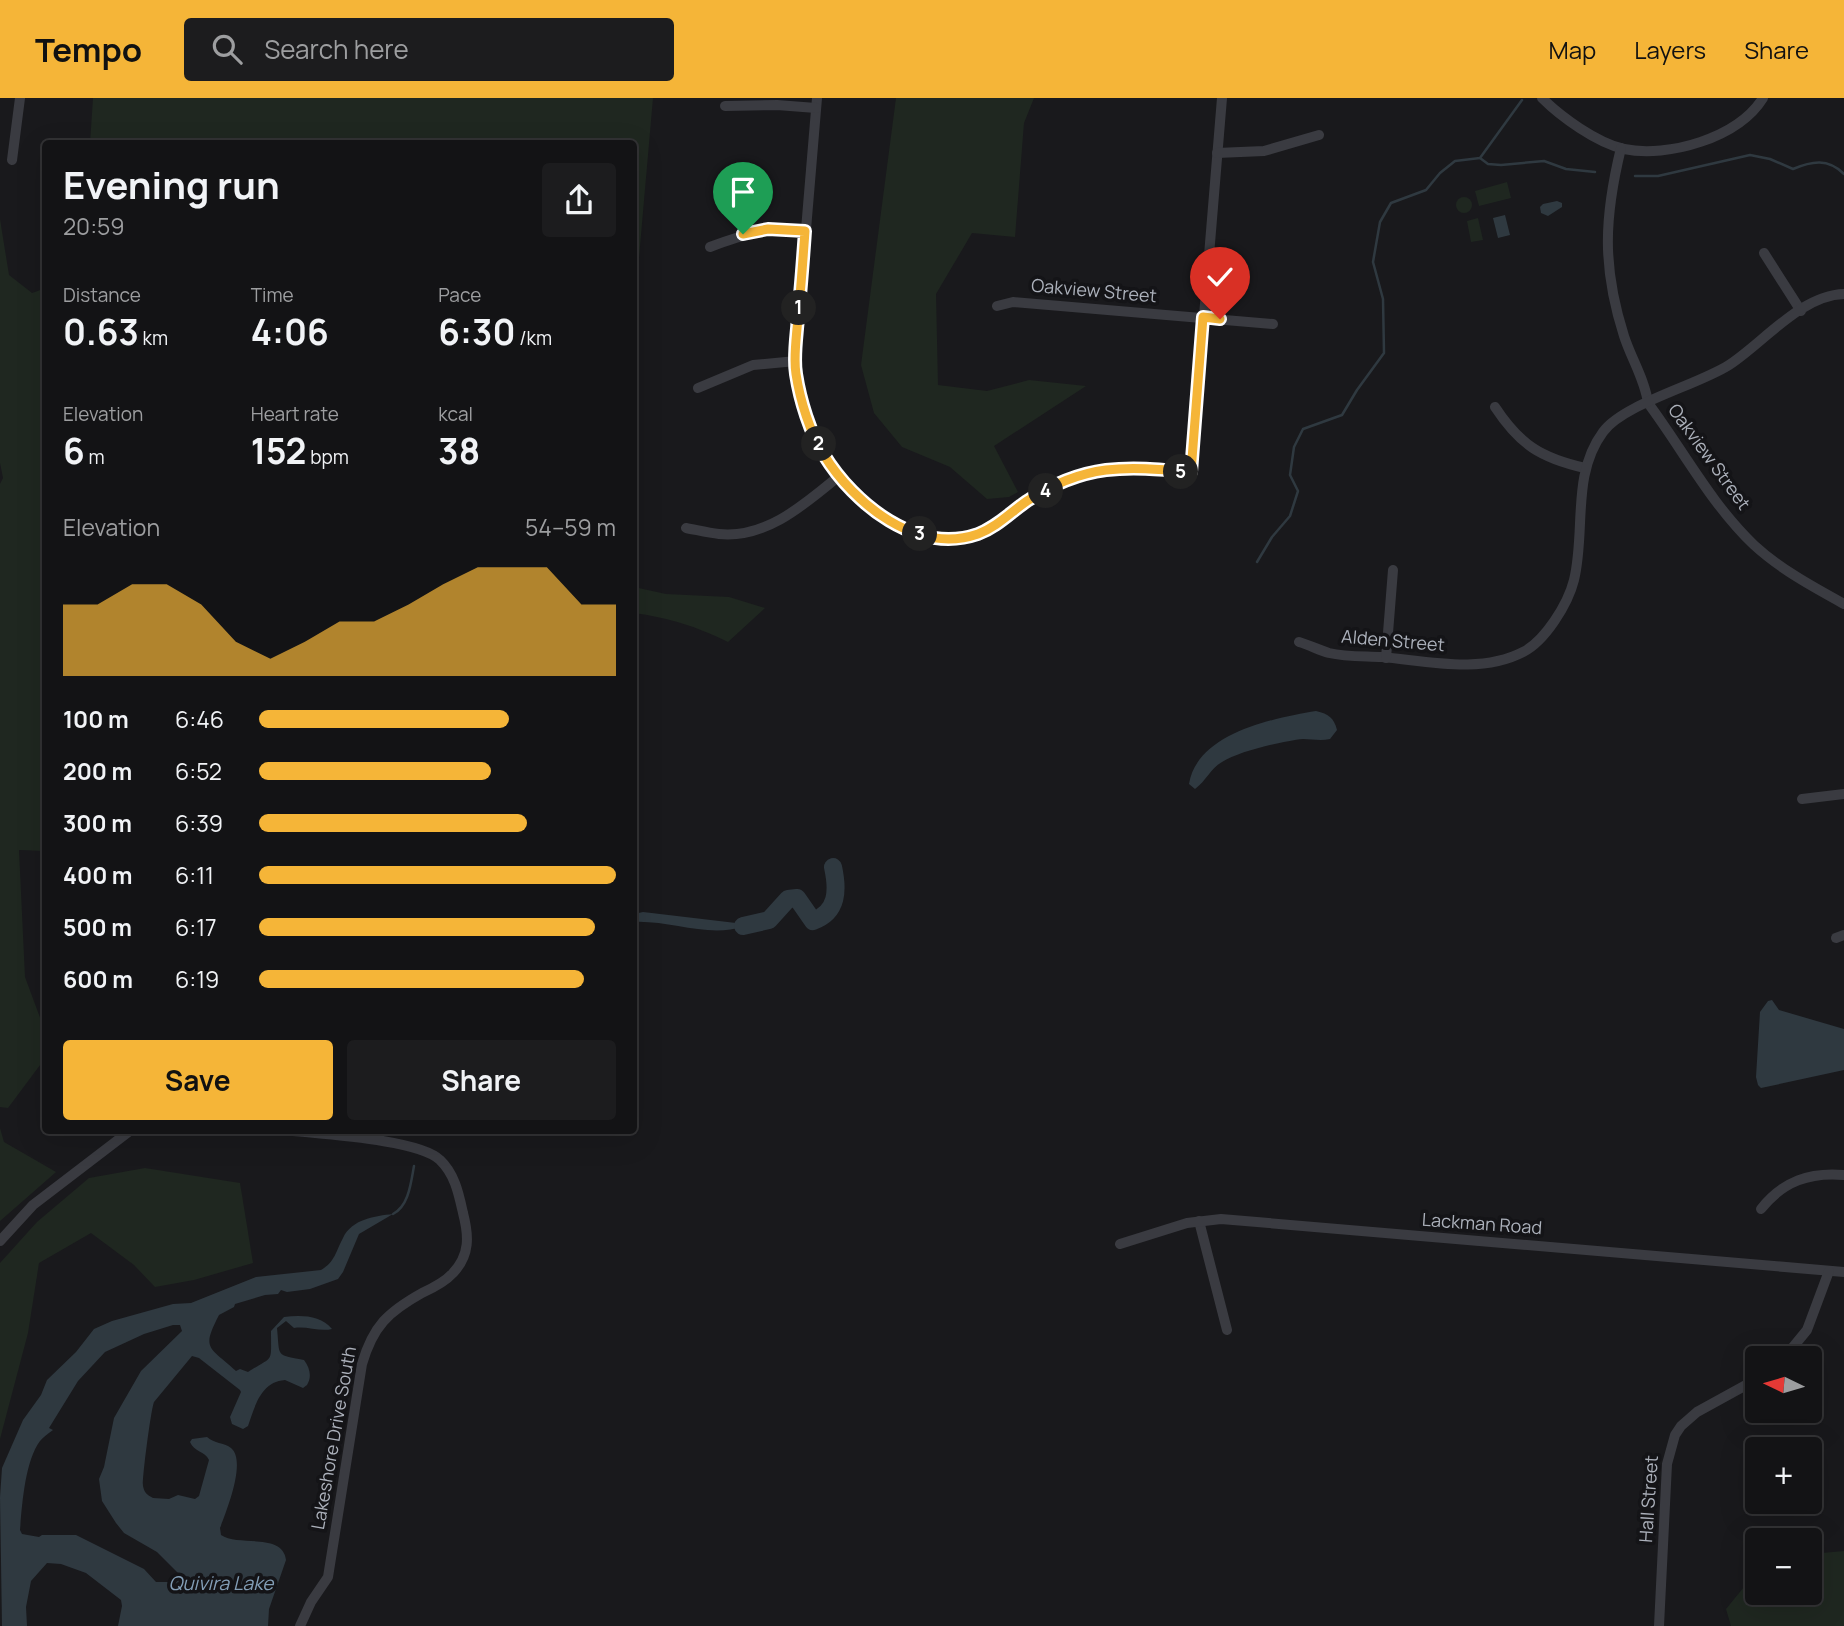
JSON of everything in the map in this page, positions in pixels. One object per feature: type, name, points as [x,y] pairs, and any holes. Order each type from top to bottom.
[{"type":"street","points":[[12,160],[20,98]]},
{"type":"street","points":[[725,106],[817,103],[796,361],[796,374],[807,414],[823,454],[839,476],[876,513],[916,534],[952,539],[979,533],[1052,487],[1099,469],[1141,468],[1191,472],[1222,98]]},
{"type":"street","points":[[1542,98],[1588,133],[1621,148],[1650,152],[1679,148],[1714,137],[1745,119],[1763,98]]},
{"type":"street","points":[[1217,153],[1264,151],[1319,135]]},
{"type":"street","name":"Oakview Street","points":[[1621,148],[1609,206],[1608,269],[1618,315],[1630,354],[1647,393],[1648,403],[1712,497],[1755,545],[1811,586],[1844,604]]},
{"type":"street","points":[[710,247],[743,234],[768,229],[805,231]]},
{"type":"street","points":[[1764,253],[1801,310]]},
{"type":"street","name":"Alden Street","points":[[1300,642],[1330,653],[1467,665],[1502,660],[1525,651],[1564,607],[1574,579],[1586,468],[1591,451],[1605,429],[1648,403],[1729,365],[1811,303],[1844,294]]},
{"type":"street","name":"Oakview Street","points":[[997,306],[1013,302],[1273,324]]},
{"type":"street","points":[[698,388],[753,365],[796,361]]},
{"type":"street","points":[[1495,407],[1509,428],[1540,454],[1557,462],[1586,468]]},
{"type":"street","points":[[686,528],[721,534],[753,531],[780,520],[839,476]]},
{"type":"street","points":[[1386,658],[1393,570]]},
{"type":"street","points":[[1801,799],[1844,794]]},
{"type":"street","points":[[0,1241],[33,1205],[126,1134]]},
{"type":"street","name":"Lakeshore Drive South","points":[[300,1626],[311,1602],[328,1577],[362,1364],[368,1346],[378,1327],[390,1314],[451,1275],[462,1263],[468,1234],[463,1210],[449,1171],[442,1161],[424,1149],[316,1134]]},
{"type":"street","points":[[1761,1209],[1770,1197],[1785,1186],[1806,1176],[1844,1175]]},
{"type":"street","name":"Lackman Road","points":[[1120,1244],[1187,1223],[1222,1219],[1844,1272]]},
{"type":"street","points":[[1199,1221],[1227,1330]]},
{"type":"street","points":[[1794,1346],[1807,1331],[1829,1271]]},
{"type":"street","name":"Hall Street","points":[[1659,1626],[1667,1464],[1675,1435],[1688,1418],[1745,1385]]},
{"type":"shaded area","points":[[93,98],[653,98],[637,281],[637,140],[90,140]]},
{"type":"shaded area","points":[[896,98],[1034,98],[1024,123],[1015,237],[972,233],[936,294],[938,385],[987,391],[1029,380],[1086,386],[994,446],[1018,492],[1009,497],[987,499],[950,467],[902,447],[874,413],[861,365]]},
{"type":"shaded area","points":[[1507,182],[1511,198],[1479,206],[1475,191]]},
{"type":"shaded area","points":[[1461,197],[1467,197],[1472,205],[1470,211],[1461,213],[1456,208],[1456,202]]},
{"type":"shaded area","points":[[1478,218],[1483,240],[1471,242],[1467,221]]},
{"type":"shaded area","points":[[0,219],[9,275],[32,293],[42,289],[42,851],[19,850],[25,977],[42,1023],[42,1062],[8,1108],[0,1107],[0,484],[3,478],[0,463]]},
{"type":"shaded area","points":[[637,588],[666,594],[729,597],[765,608],[728,642],[682,623],[637,613]]},
{"type":"shaded area","points":[[0,1128],[4,1142],[56,1172],[0,1221]]},
{"type":"shaded area","points":[[145,1168],[240,1183],[253,1263],[194,1280],[155,1287],[134,1265],[91,1233],[39,1263],[28,1333],[0,1439],[0,1263],[37,1222],[89,1178]]},
{"type":"shaded area","points":[[1844,1551],[1844,1626],[1731,1626],[1726,1609],[1745,1586],[1745,1605],[1822,1605],[1822,1553]]},
{"type":"water","points":[[1557,201],[1562,203],[1562,207],[1548,216],[1541,213],[1540,207],[1543,204]]},
{"type":"water","points":[[1505,215],[1510,235],[1498,238],[1493,218]]},
{"type":"water","points":[[1316,711],[1328,715],[1334,722],[1337,730],[1330,739],[1294,740],[1250,750],[1218,765],[1195,789],[1189,784],[1195,767],[1206,752],[1222,740],[1259,724]]},
{"type":"water","points":[[637,913],[736,923],[743,926],[718,931],[637,922]]},
{"type":"water","points":[[1772,1000],[1779,1010],[1844,1029],[1844,1070],[1761,1088],[1756,1077],[1760,1012],[1768,1001]]},
{"type":"water","name":"Quivira Lake","points":[[393,1214],[359,1234],[338,1279],[310,1289],[287,1292],[281,1290],[278,1294],[235,1304],[219,1315],[213,1326],[209,1342],[214,1352],[236,1371],[240,1369],[248,1372],[269,1358],[271,1331],[284,1317],[304,1316],[327,1324],[332,1329],[294,1328],[286,1321],[277,1328],[281,1353],[304,1360],[308,1366],[310,1376],[307,1385],[303,1388],[285,1380],[270,1385],[256,1404],[248,1426],[243,1429],[232,1424],[230,1417],[240,1390],[199,1358],[192,1356],[154,1402],[144,1490],[153,1498],[169,1499],[178,1495],[195,1499],[199,1496],[209,1460],[192,1445],[192,1439],[207,1437],[231,1448],[237,1464],[236,1475],[220,1528],[221,1535],[277,1546],[283,1551],[286,1560],[269,1609],[268,1626],[118,1626],[121,1600],[86,1573],[61,1564],[47,1563],[31,1581],[26,1607],[27,1626],[2,1626],[2,1468],[23,1420],[41,1395],[47,1380],[76,1352],[94,1329],[112,1321],[173,1304],[191,1303],[256,1277],[321,1270],[332,1260],[352,1227],[372,1217]],"holes":[[[180,1325],[182,1331],[141,1371],[114,1418],[99,1479],[102,1501],[116,1523],[124,1533],[157,1552],[178,1573],[177,1577],[172,1582],[156,1582],[144,1569],[76,1535],[39,1537],[22,1534],[20,1530],[23,1496],[31,1460],[40,1441],[53,1430],[49,1428],[78,1381],[105,1352],[144,1334]]]},
{"type":"waterway","points":[[1257,562],[1272,537],[1290,516],[1298,491],[1290,475],[1294,447],[1303,429],[1342,415],[1384,353],[1383,299],[1373,262],[1380,222],[1391,203],[1426,190],[1440,173],[1455,161],[1480,158],[1522,100]]},
{"type":"waterway","points":[[1635,176],[1658,176],[1750,155],[1770,159],[1793,169],[1807,164],[1826,163],[1844,174]]},
{"type":"waterway","points":[[1480,158],[1488,164],[1544,161],[1566,169],[1595,172]]},
{"type":"waterway","points":[[743,926],[769,920],[788,899],[797,898],[813,921],[821,917],[832,906],[834,899],[836,884],[833,867]]},
{"type":"waterway","points":[[393,1214],[406,1200],[414,1166]]},
{"type":"route","points":[[743,234],[768,229],[805,231],[796,374],[807,414],[823,454],[839,476],[876,513],[916,534],[934,538],[952,539],[979,533],[1052,487],[1099,469],[1141,468],[1191,472],[1203,317],[1220,319]]}]
